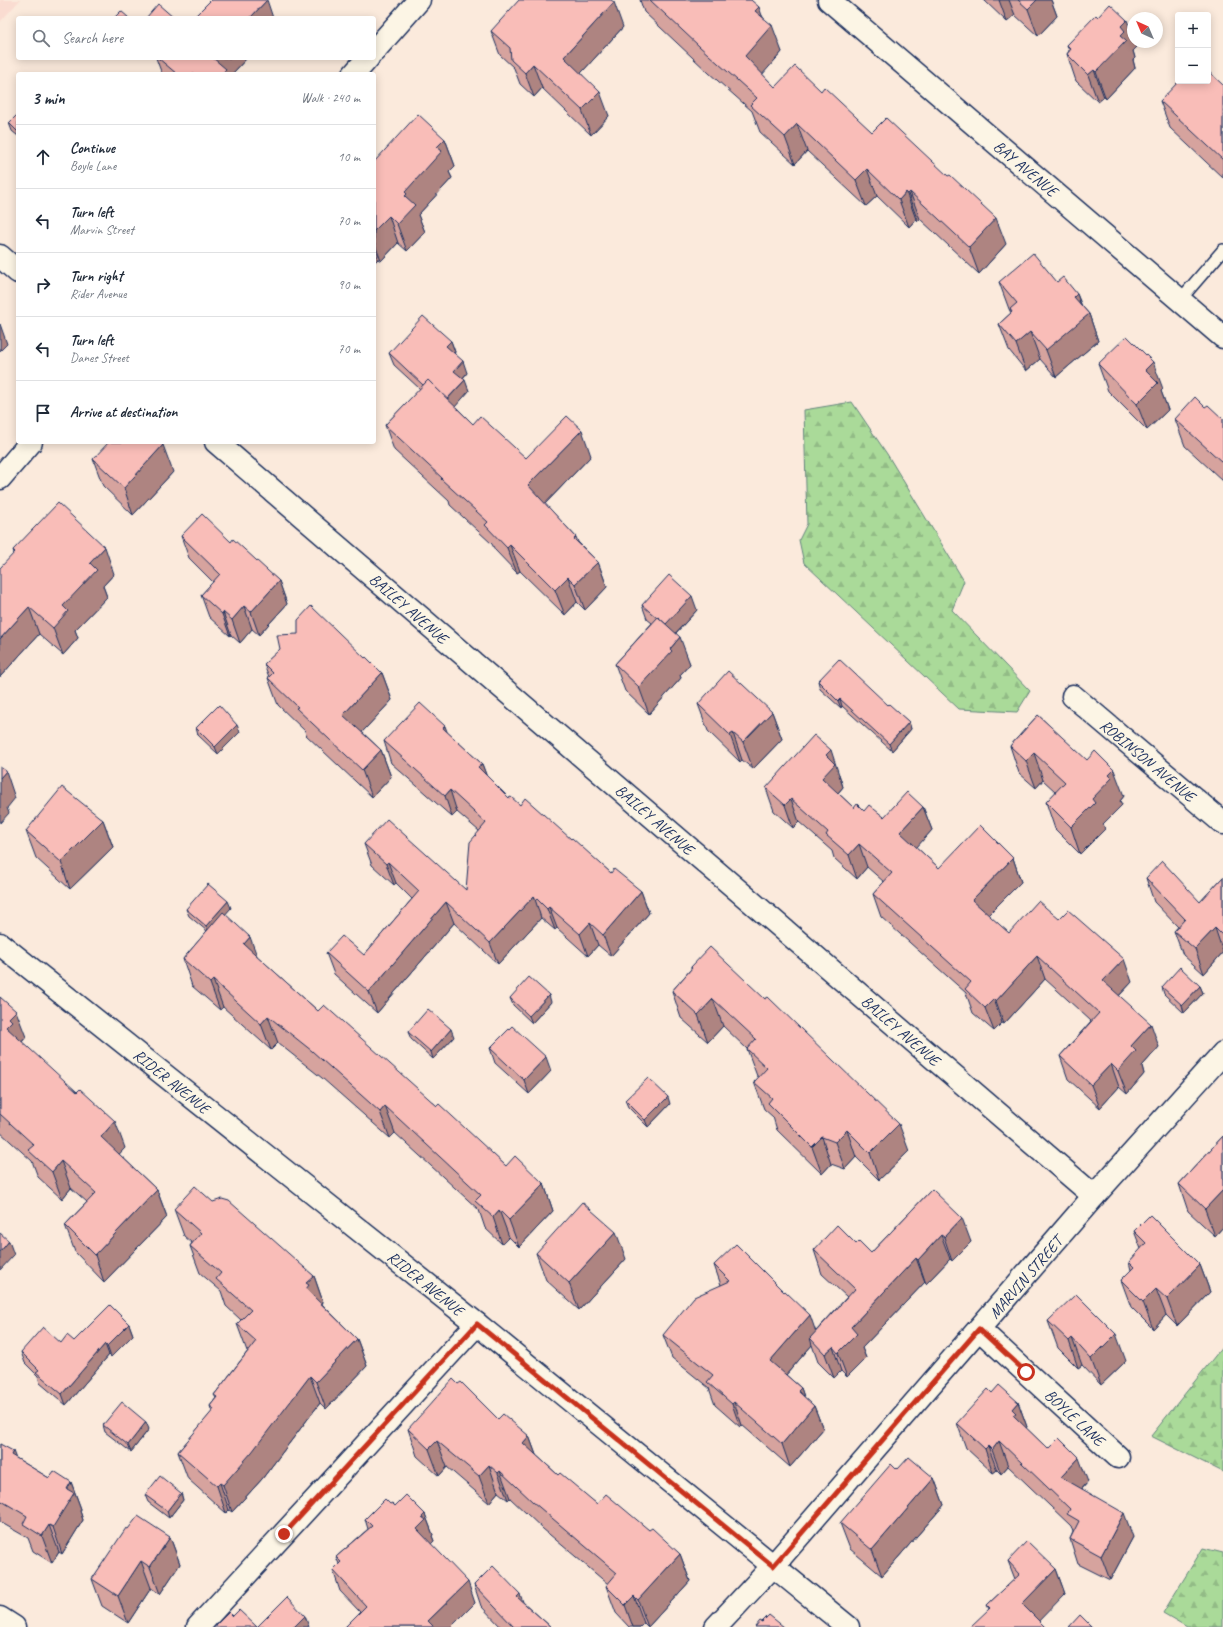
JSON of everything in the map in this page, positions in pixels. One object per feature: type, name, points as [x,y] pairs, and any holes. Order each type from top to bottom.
[{"type":"street","points":[[376,49],[419,0]]},
{"type":"street","name":"BAY AVENUE","points":[[829,0],[1223,337]]},
{"type":"street","points":[[356,72],[366,60]]},
{"type":"street","points":[[0,256],[16,270]]},
{"type":"street","points":[[0,478],[29,444]]},
{"type":"street","name":"BAILEY AVENUE","points":[[218,444],[1094,1196]]},
{"type":"street","name":"ROBINSON AVENUE","points":[[1073,696],[1223,823]]},
{"type":"street","name":"RIDER AVENUE","points":[[0,944],[477,1324],[848,1627]]},
{"type":"street","name":"MARVIN STREET","points":[[716,1627],[773,1566],[1094,1196],[1223,1053]]},
{"type":"street","points":[[198,1627],[477,1324]]},
{"type":"street","name":"BOYLE LANE","points":[[979,1329],[1118,1457]]},
{"type":"street","points":[[0,1618],[14,1627]]},
{"type":"lane","points":[[1180,300],[1223,250]]},
{"type":"shaded area","points":[[0,0],[20,0],[0,22]]},
{"type":"green space","points":[[852,402],[887,454],[964,581],[952,610],[1030,691],[1017,712],[959,709],[804,563],[799,540],[807,524],[804,410]]},
{"type":"green space","points":[[1223,1346],[1223,1472],[1151,1436]]},
{"type":"green space","points":[[1203,1548],[1223,1553],[1223,1627],[1187,1627],[1163,1613]]},
{"type":"building","points":[[211,0],[267,0],[252,16],[195,16]]},
{"type":"building","points":[[519,0],[611,0],[614,2],[564,57],[600,92],[582,110],[533,64],[525,73],[511,60],[510,48],[491,31]]},
{"type":"building","points":[[650,0],[751,0],[759,7],[755,11],[772,25],[745,56],[775,87],[795,66],[821,91],[824,87],[872,132],[886,118],[948,176],[950,175],[996,218],[969,247],[910,192],[908,194],[906,192],[899,200],[867,169],[856,180],[797,124],[785,137],[750,105],[757,98]]},
{"type":"building","points":[[1018,0],[1037,0],[1028,9]]},
{"type":"building","points":[[158,4],[172,16],[148,16]]},
{"type":"building","points":[[1110,4],[1127,20],[1121,26],[1125,31],[1120,36],[1126,41],[1096,72],[1094,70],[1088,75],[1067,54],[1071,49],[1067,45],[1096,15],[1098,17]]},
{"type":"building","points":[[121,11],[127,16],[116,16]]},
{"type":"building","points":[[160,60],[215,60],[226,69],[224,72],[175,72]]},
{"type":"building","points":[[1211,74],[1223,85],[1223,160],[1160,101],[1176,84],[1211,84]]},
{"type":"building","points":[[418,114],[445,139],[437,147],[442,151],[405,192],[407,194],[405,196],[415,205],[397,224],[389,216],[376,229],[376,160]]},
{"type":"building","points":[[16,116],[16,130],[9,123]]},
{"type":"building","points":[[1033,253],[1057,282],[1063,277],[1077,294],[1074,297],[1089,314],[1046,350],[1030,332],[1016,344],[999,324],[1012,312],[1010,309],[1017,303],[999,282]]},
{"type":"building","points":[[423,316],[451,341],[446,346],[463,361],[454,371],[465,380],[447,399],[428,380],[423,385],[389,353]]},
{"type":"building","points":[[1127,336],[1153,362],[1145,370],[1158,383],[1137,404],[1098,364]]},
{"type":"building","points":[[428,380],[473,424],[480,416],[526,458],[567,416],[582,430],[528,485],[576,537],[574,539],[598,562],[575,584],[568,577],[555,590],[510,545],[507,548],[485,525],[488,522],[385,425]]},
{"type":"building","points":[[1195,397],[1205,407],[1208,405],[1223,419],[1222,462],[1175,419]]},
{"type":"building","points":[[107,444],[163,445],[124,488],[93,459]]},
{"type":"building","points":[[58,503],[105,547],[90,563],[97,570],[63,606],[68,611],[53,628],[29,607],[0,639],[0,568],[15,552],[13,550]]},
{"type":"building","points":[[202,514],[231,542],[233,539],[279,581],[251,612],[244,606],[232,620],[223,612],[222,614],[201,595],[220,574],[181,536]]},
{"type":"building","points":[[669,575],[692,596],[666,624],[642,605]]},
{"type":"building","points":[[311,606],[382,673],[343,715],[381,750],[362,770],[296,708],[298,707],[268,678],[273,673],[264,664],[280,649],[277,635],[298,634],[298,620]]},
{"type":"building","points":[[658,617],[680,637],[670,649],[672,651],[639,687],[615,664]]},
{"type":"building","points":[[839,659],[888,705],[889,704],[909,722],[889,744],[840,699],[838,701],[818,681]]},
{"type":"building","points":[[728,671],[772,712],[743,742],[733,733],[730,735],[698,704]]},
{"type":"building","points":[[420,703],[445,726],[443,728],[482,764],[478,767],[509,798],[511,797],[520,805],[525,798],[611,873],[614,869],[641,891],[603,935],[590,923],[580,934],[549,907],[547,909],[534,896],[490,943],[446,902],[369,992],[326,953],[342,936],[364,955],[419,891],[388,862],[386,864],[364,844],[387,819],[466,890],[470,842],[486,823],[450,790],[445,796],[384,741]]},
{"type":"building","points":[[219,705],[237,725],[215,747],[196,728]]},
{"type":"building","points":[[1038,715],[1087,760],[1095,751],[1114,770],[1109,775],[1112,778],[1092,799],[1095,803],[1071,827],[1046,802],[1065,782],[1034,753],[1026,761],[1010,746]]},
{"type":"building","points":[[814,735],[831,750],[826,755],[835,764],[822,778],[854,808],[857,804],[864,811],[869,805],[884,817],[907,792],[923,807],[900,832],[939,868],[980,825],[1013,858],[972,900],[1009,933],[1038,901],[1059,919],[1068,910],[1124,959],[1103,981],[1151,1024],[1131,1046],[1136,1051],[1118,1071],[1111,1064],[1091,1085],[1060,1056],[1099,1013],[1037,956],[996,1001],[994,999],[985,1008],[965,989],[971,982],[873,894],[892,873],[859,844],[849,855],[826,835],[828,832],[791,799],[785,805],[766,788]]},
{"type":"building","points":[[0,767],[6,771],[0,778]]},
{"type":"building","points":[[62,787],[103,820],[61,862],[26,831]]},
{"type":"building","points":[[1162,861],[1200,902],[1223,877],[1223,936],[1215,928],[1195,949],[1174,931],[1185,919],[1146,878]]},
{"type":"building","points":[[208,884],[228,901],[206,926],[186,909]]},
{"type":"building","points":[[223,912],[250,937],[244,944],[318,1011],[324,1005],[437,1106],[439,1104],[506,1166],[515,1156],[544,1184],[509,1220],[499,1210],[493,1217],[475,1201],[481,1195],[385,1106],[380,1112],[312,1051],[268,1016],[261,1024],[213,980],[210,983],[183,959]]},
{"type":"building","points":[[710,947],[765,999],[768,997],[899,1124],[870,1153],[847,1130],[835,1142],[822,1137],[812,1147],[768,1103],[772,1098],[754,1082],[767,1068],[747,1049],[756,1039],[713,999],[698,1015],[672,991],[692,968],[691,967]]},
{"type":"building","points":[[1180,967],[1200,986],[1182,1005],[1162,987]]},
{"type":"building","points":[[529,977],[549,995],[529,1016],[510,998]]},
{"type":"building","points":[[0,997],[16,1011],[9,1018],[12,1021],[6,1027],[77,1092],[80,1089],[115,1121],[101,1137],[157,1190],[95,1255],[65,1225],[96,1193],[61,1161],[52,1172],[28,1150],[34,1145],[0,1114]]},
{"type":"building","points":[[428,1009],[451,1029],[431,1052],[408,1032]]},
{"type":"building","points":[[512,1026],[546,1057],[524,1080],[490,1048]]},
{"type":"building","points":[[648,1078],[668,1097],[645,1120],[625,1100]]},
{"type":"building","points":[[1223,1136],[1223,1190],[1205,1209],[1179,1184]]},
{"type":"building","points":[[195,1186],[213,1202],[222,1199],[229,1201],[314,1276],[306,1283],[309,1285],[306,1289],[357,1339],[316,1382],[310,1376],[252,1452],[223,1485],[220,1483],[217,1486],[178,1452],[214,1409],[210,1406],[217,1397],[214,1395],[256,1341],[237,1324],[251,1310],[216,1279],[221,1273],[190,1246],[201,1233],[174,1209]]},
{"type":"building","points":[[932,1189],[962,1218],[944,1237],[941,1235],[918,1260],[916,1258],[851,1327],[857,1334],[838,1353],[833,1347],[825,1354],[810,1338],[855,1289],[814,1250],[837,1225],[856,1244],[859,1241],[871,1253]]},
{"type":"building","points":[[582,1202],[616,1232],[569,1283],[536,1253]]},
{"type":"building","points":[[1150,1215],[1200,1265],[1167,1299],[1156,1289],[1143,1302],[1121,1280],[1134,1267],[1129,1262],[1146,1243],[1134,1231]]},
{"type":"building","points":[[0,1233],[9,1241],[0,1252]]},
{"type":"building","points":[[736,1244],[784,1292],[785,1291],[810,1315],[770,1361],[801,1388],[798,1391],[814,1406],[782,1444],[734,1402],[732,1404],[707,1382],[713,1375],[663,1335],[694,1297],[730,1281],[714,1265]]},
{"type":"building","points":[[1076,1294],[1116,1334],[1091,1359],[1072,1338],[1069,1341],[1048,1321]]},
{"type":"building","points":[[110,1305],[129,1324],[107,1346],[105,1344],[62,1394],[36,1372],[39,1370],[21,1352],[43,1327],[61,1343],[67,1335],[74,1341]]},
{"type":"building","points":[[453,1379],[458,1384],[461,1382],[498,1419],[503,1414],[529,1436],[523,1443],[558,1475],[560,1473],[597,1504],[606,1494],[649,1530],[652,1528],[680,1554],[638,1600],[634,1596],[625,1605],[606,1586],[617,1573],[533,1502],[500,1471],[498,1473],[489,1465],[479,1476],[437,1441],[429,1449],[408,1429]]},
{"type":"building","points":[[999,1385],[1018,1402],[1012,1409],[1016,1413],[1013,1415],[1048,1449],[1059,1438],[1079,1458],[1061,1477],[1124,1513],[1101,1556],[1070,1539],[1079,1521],[1067,1514],[1070,1509],[999,1441],[992,1450],[988,1446],[985,1449],[957,1423],[988,1389],[992,1393]]},
{"type":"building","points":[[122,1402],[146,1422],[128,1445],[103,1425]]},
{"type":"building","points":[[0,1444],[13,1451],[11,1455],[49,1478],[54,1471],[71,1482],[67,1489],[74,1493],[53,1527],[49,1525],[42,1536],[23,1524],[27,1516],[0,1500]]},
{"type":"building","points":[[909,1457],[934,1478],[872,1550],[840,1523],[891,1464],[898,1469]]},
{"type":"building","points":[[160,1476],[181,1493],[167,1511],[145,1495]]},
{"type":"building","points":[[406,1495],[425,1514],[422,1517],[426,1520],[417,1529],[468,1582],[428,1621],[434,1627],[345,1627],[366,1606],[333,1570],[341,1562],[336,1557],[372,1526],[365,1519],[385,1499],[390,1504],[392,1503],[395,1506]]},
{"type":"building","points":[[138,1516],[170,1537],[150,1567],[141,1561],[118,1596],[92,1579],[126,1528],[128,1529]]},
{"type":"building","points":[[1027,1541],[1056,1569],[1022,1604],[1045,1627],[970,1627],[990,1608],[987,1605],[1020,1574],[1008,1561]]},
{"type":"building","points":[[493,1566],[520,1594],[517,1597],[551,1627],[514,1627],[474,1585]]},
{"type":"building","points":[[287,1597],[305,1616],[294,1627],[257,1627]]},
{"type":"building","points":[[239,1610],[257,1627],[214,1627],[229,1612],[233,1616]]},
{"type":"building","points":[[769,1615],[784,1627],[755,1627],[760,1621],[762,1622]]},
{"type":"building","points":[[1080,1615],[1092,1627],[1069,1627]]},
{"type":"route","points":[[284,1534],[477,1324],[773,1566],[979,1329],[1026,1372]]}]
